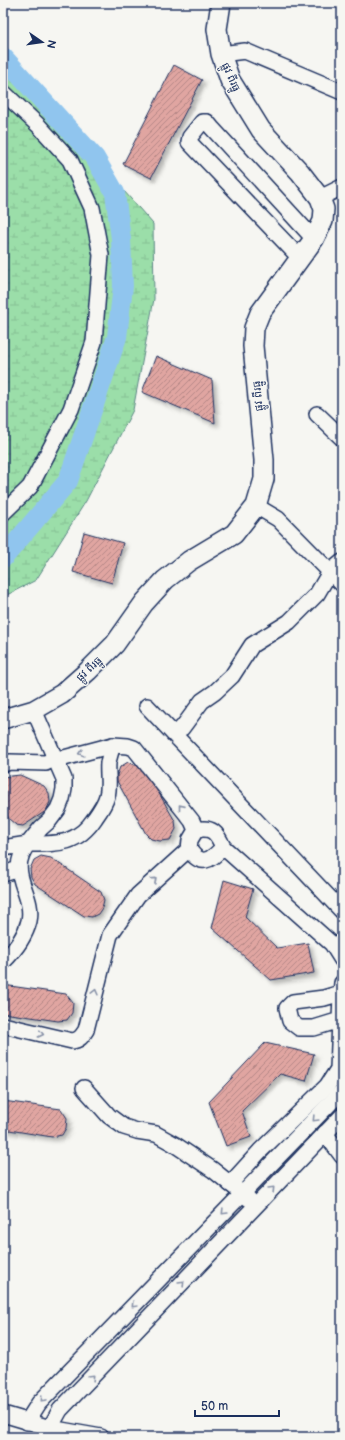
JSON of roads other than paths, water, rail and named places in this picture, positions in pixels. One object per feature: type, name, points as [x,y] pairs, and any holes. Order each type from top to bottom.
[{"type":"main road","name":"ផ្លូវ ពីរធ្នូ","points":[[3,719],[34,710],[62,694],[115,644],[144,603],[165,580],[189,560],[234,534],[256,506],[264,479],[264,460],[253,346],[254,328],[260,313],[314,239],[323,221],[324,209],[320,198],[300,172],[261,130],[230,80],[221,54],[217,29],[221,3]]},
{"type":"street","points":[[221,54],[245,51],[342,92]]},
{"type":"street","points":[[3,92],[39,126],[70,160],[92,208],[101,255],[94,342],[71,409],[30,487],[3,513]]},
{"type":"street","points":[[300,258],[189,142],[190,137],[202,122],[207,122],[314,239]]},
{"type":"street","points":[[232,188],[252,172]]},
{"type":"street","points":[[320,198],[342,187]]},
{"type":"street","points":[[271,228],[289,211]]},
{"type":"street","points":[[317,414],[342,438]]},
{"type":"street","points":[[256,506],[278,519],[342,584]]},
{"type":"street","points":[[173,733],[182,728],[202,701],[216,692],[232,676],[252,645],[289,622],[317,594],[330,572],[342,562]]},
{"type":"street","points":[[147,706],[342,911]]},
{"type":"street","points":[[3,962],[13,952],[24,934],[29,920],[29,907],[19,869],[20,858],[23,850],[41,828],[50,821],[58,809],[62,799],[64,779],[34,710]]},
{"type":"street","points":[[3,848],[28,844],[54,843],[79,836],[93,821],[103,807],[108,796],[108,762],[113,745]]},
{"type":"street","points":[[3,764],[10,762],[46,763],[54,758],[64,758],[113,745],[134,748],[192,821],[196,830]]},
{"type":"street","points":[[223,847],[210,860],[202,860],[193,857],[189,849],[190,840],[196,830],[204,828],[212,830],[219,837],[223,847],[332,944],[342,960]]},
{"type":"street","points":[[3,1025],[72,1041],[81,1037],[86,1030],[110,935],[138,895],[189,849]]},
{"type":"street","points":[[3,874],[19,869]]},
{"type":"street","points":[[340,1020],[314,1028],[299,1028],[290,1021],[287,1008],[293,1002],[324,998],[341,988]]},
{"type":"street","points":[[230,1184],[260,1151],[327,1086],[338,1069],[341,988]]},
{"type":"street","points":[[84,1088],[110,1116],[124,1127],[156,1134],[180,1148],[256,1205]]},
{"type":"street","points":[[28,1422],[39,1403],[342,1091]]},
{"type":"street","points":[[50,1428],[60,1410],[342,1116]]},
{"type":"street","points":[[325,1133],[342,1156]]},
{"type":"street","points":[[3,1414],[70,1434],[101,1437]]},
{"type":"waterway","points":[[3,57],[95,158],[115,193],[121,239],[123,286],[117,337],[68,481],[3,558]]}]
